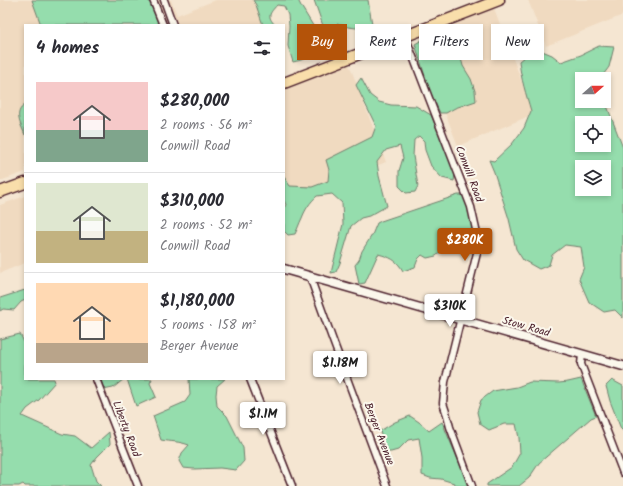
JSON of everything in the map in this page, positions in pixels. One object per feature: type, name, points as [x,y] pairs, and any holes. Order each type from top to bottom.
[{"type":"main road","points":[[411,34],[499,0]]},
{"type":"main road","points":[[285,83],[355,55]]},
{"type":"main road","points":[[0,192],[24,183]]},
{"type":"street","points":[[153,0],[163,24]]},
{"type":"street","points":[[164,0],[173,24]]},
{"type":"street","name":"Conwill Road","points":[[411,52],[468,200],[476,225],[478,240],[477,253],[443,392],[450,427],[472,486]]},
{"type":"street","name":"Stow Road","points":[[285,269],[623,366]]},
{"type":"street","name":"Berger Avenue","points":[[310,277],[388,486]]},
{"type":"street","points":[[582,355],[581,364],[623,473]]},
{"type":"street","name":"Liberty Road","points":[[96,380],[138,486]]},
{"type":"street","points":[[250,380],[292,486]]},
{"type":"shaded area","points":[[0,0],[171,0],[177,15],[216,0],[253,0],[263,24],[24,24],[24,172],[0,181]]},
{"type":"shaded area","points":[[528,0],[623,0],[623,15],[546,46],[544,41],[544,24],[537,24]]},
{"type":"shaded area","points":[[492,3],[500,24],[491,24],[491,60],[514,60],[534,114],[458,146],[441,102],[469,91],[457,60],[483,60],[483,24],[443,24],[442,22]]},
{"type":"shaded area","points":[[346,60],[386,162],[287,202],[285,197],[285,83]]},
{"type":"shaded area","points":[[24,196],[24,263],[0,273],[0,205]]},
{"type":"green space","points":[[32,0],[153,0],[162,24],[41,24]]},
{"type":"green space","points":[[253,0],[298,0],[312,24],[297,24],[297,60],[300,60],[293,62],[288,46],[288,15],[284,6],[277,5],[271,13],[270,17],[274,24],[263,24]]},
{"type":"green space","points":[[314,0],[368,0],[372,24],[355,24],[355,28],[347,27],[347,24],[322,24]]},
{"type":"green space","points":[[419,42],[419,57],[415,44]]},
{"type":"green space","points":[[599,46],[614,47],[609,67],[605,72],[575,72],[575,108],[608,108],[611,116],[575,116],[575,152],[611,152],[611,116],[623,148],[623,318],[615,310],[604,312],[589,302],[579,279],[584,267],[581,247],[565,245],[552,255],[549,265],[539,269],[523,260],[516,249],[509,219],[489,160],[494,161],[512,144],[524,128],[531,111],[522,80],[519,61],[544,60],[544,52],[552,55],[561,62],[581,55]]},
{"type":"green space","points":[[420,60],[461,60],[463,66],[471,79],[475,91],[476,101],[455,108],[446,113],[440,113],[429,89]]},
{"type":"green space","points":[[361,78],[370,95],[379,102],[391,105],[416,106],[431,115],[455,173],[454,181],[442,178],[431,166],[425,150],[424,141],[419,136],[414,140],[413,156],[418,186],[415,192],[406,193],[399,186],[399,171],[403,158],[400,146],[386,150],[377,162],[387,206],[369,216],[361,218],[351,226],[340,263],[336,272],[331,273],[343,224],[342,203],[332,194],[317,196],[306,209],[295,234],[288,235],[285,232],[285,178],[290,186],[312,187],[328,181],[329,170],[326,160],[372,137],[376,126],[356,85]]},
{"type":"green space","points":[[24,106],[24,133],[19,119],[19,111]]},
{"type":"green space","points":[[458,195],[463,195],[474,227],[474,240],[472,246],[458,244],[444,249],[436,256],[427,258],[422,255],[418,259],[415,267],[403,271],[393,260],[378,254],[365,283],[359,284],[355,265],[359,260],[362,251],[372,235],[377,223]]},
{"type":"green space","points":[[24,290],[24,300],[14,310],[3,309],[0,311],[0,298]]},
{"type":"green space","points":[[20,334],[24,342],[24,380],[54,380],[55,382],[39,400],[27,409],[22,416],[62,434],[75,436],[91,448],[109,432],[110,444],[91,465],[96,481],[101,486],[25,486],[23,484],[19,486],[0,486],[0,339]]},
{"type":"green space","points":[[581,379],[596,416],[591,418],[539,463],[529,478],[519,486],[487,486],[487,484],[512,467],[520,453],[519,438],[516,424],[504,424],[489,430],[480,424],[477,412],[481,400],[493,391],[517,387],[530,382],[559,383]]},
{"type":"green space","points":[[101,380],[123,380],[113,388],[103,390]]},
{"type":"green space","points":[[127,380],[152,380],[150,383],[156,397],[136,406]]},
{"type":"green space","points":[[189,380],[224,380],[217,386],[217,406],[227,416],[243,448],[244,461],[236,470],[220,468],[183,468],[179,461],[182,453],[189,445],[161,440],[153,416],[185,402],[190,395]]},
{"type":"green space","points":[[612,380],[623,386],[623,431],[610,401],[606,386]]},
{"type":"green space","points":[[410,416],[429,431],[442,422],[469,486],[458,486],[454,483],[441,479],[430,478],[422,475],[422,458],[419,438],[408,440],[398,450],[385,452],[380,431],[395,422]]}]
